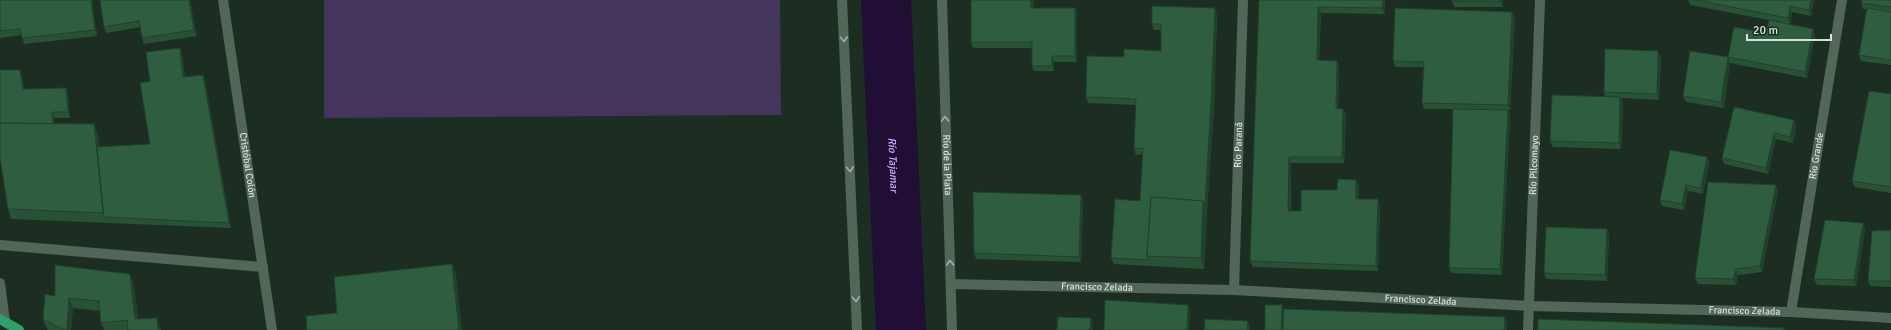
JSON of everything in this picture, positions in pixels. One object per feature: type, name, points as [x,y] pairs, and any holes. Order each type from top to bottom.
[{"type":"main road","points":[[3,320],[19,330]]},
{"type":"street","name":"Cristóbal Colón","points":[[223,0],[272,330]]},
{"type":"street","points":[[842,0],[857,330]]},
{"type":"street","name":"Río de la Plata","points":[[942,0],[952,330]]},
{"type":"street","name":"Río Paraná","points":[[1234,290],[1243,0]]},
{"type":"street","name":"Río Pilcomayo","points":[[1528,330],[1540,0]]},
{"type":"street","name":"Río Grande","points":[[1791,312],[1842,0]]},
{"type":"street","points":[[0,245],[263,267]]},
{"type":"street","points":[[0,283],[3,320]]},
{"type":"street","name":"Francisco Zelada","points":[[951,284],[1234,290],[1528,306],[1791,312],[1891,318]]},
{"type":"shaded area","points":[[324,0],[780,0],[781,115],[324,118]]},
{"type":"building","points":[[0,0],[91,0],[95,30],[22,38],[20,29],[0,31]]},
{"type":"building","points":[[100,0],[189,0],[194,30],[142,38],[139,21],[104,27]]},
{"type":"building","points":[[971,0],[1031,0],[1031,8],[1075,8],[1075,56],[1052,56],[1052,66],[1032,66],[1032,42],[971,42]]},
{"type":"building","points":[[1259,0],[1383,0],[1382,8],[1318,7],[1317,60],[1337,61],[1336,108],[1343,109],[1342,157],[1289,157],[1288,211],[1301,211],[1301,190],[1337,190],[1338,179],[1356,180],[1356,199],[1378,199],[1376,266],[1250,261]]},
{"type":"building","points":[[1500,0],[1500,2],[1452,1]]},
{"type":"building","points":[[1695,0],[1811,0],[1809,10],[1790,6],[1788,18]]},
{"type":"building","points":[[1862,0],[1891,0],[1891,7],[1861,3]]},
{"type":"building","points":[[1152,6],[1215,8],[1205,205],[1203,201],[1151,197],[1147,256],[1149,260],[1111,258],[1115,199],[1140,201],[1143,148],[1134,149],[1136,99],[1086,97],[1087,56],[1124,57],[1124,49],[1161,51],[1161,24],[1152,24]]},
{"type":"building","points":[[1395,8],[1512,12],[1508,105],[1422,103],[1424,62],[1393,61]]},
{"type":"building","points":[[1867,8],[1891,12],[1891,60],[1859,55]]},
{"type":"building","points":[[1769,20],[1813,29],[1805,72],[1728,57],[1734,27],[1766,33]]},
{"type":"building","points":[[180,48],[183,77],[203,75],[229,223],[104,217],[97,147],[150,144],[140,83],[150,81],[146,52]]},
{"type":"building","points":[[1605,49],[1658,51],[1657,94],[1604,92]]},
{"type":"building","points":[[1690,51],[1728,57],[1721,102],[1683,96]]},
{"type":"building","points":[[0,70],[20,70],[23,89],[66,88],[68,112],[52,112],[53,124],[0,123]]},
{"type":"building","points":[[1869,91],[1891,94],[1891,187],[1852,181]]},
{"type":"building","points":[[1552,95],[1620,97],[1619,143],[1550,141]]},
{"type":"building","points":[[1734,107],[1794,120],[1790,137],[1774,133],[1766,168],[1722,158]]},
{"type":"building","points":[[1453,109],[1508,110],[1500,269],[1449,268]]},
{"type":"building","points":[[0,123],[94,124],[103,213],[8,209],[0,158]]},
{"type":"building","points":[[1670,150],[1707,157],[1701,188],[1686,185],[1682,204],[1660,200]]},
{"type":"building","points":[[1708,182],[1776,185],[1760,266],[1736,269],[1733,279],[1695,278]]},
{"type":"building","points":[[973,192],[1081,195],[1079,257],[974,253]]},
{"type":"building","points":[[1151,197],[1203,201],[1201,258],[1147,256]]},
{"type":"building","points":[[1825,220],[1863,223],[1854,280],[1814,279]]},
{"type":"building","points":[[1546,227],[1607,229],[1605,275],[1544,273]]},
{"type":"building","points":[[1891,230],[1891,281],[1868,281],[1872,231]]},
{"type":"building","points":[[452,264],[459,330],[307,330],[306,316],[337,313],[334,277]]},
{"type":"building","points":[[55,265],[130,274],[135,319],[157,318],[158,330],[128,330],[127,320],[101,323],[99,301],[69,298],[67,330],[64,330],[43,319],[45,294],[55,296]]},
{"type":"building","points":[[1105,300],[1188,305],[1187,330],[1104,330]]},
{"type":"building","points":[[1265,305],[1282,305],[1281,330],[1265,330]]},
{"type":"building","points":[[1284,309],[1505,317],[1504,330],[1283,330]]},
{"type":"building","points":[[1058,317],[1091,318],[1090,330],[1057,330]]},
{"type":"building","points":[[1205,319],[1248,321],[1247,330],[1204,330]]},
{"type":"building","points":[[1538,319],[1784,328],[1784,330],[1538,330]]},
{"type":"waterway","name":"Río Tajamar","points":[[886,0],[901,330]]}]
